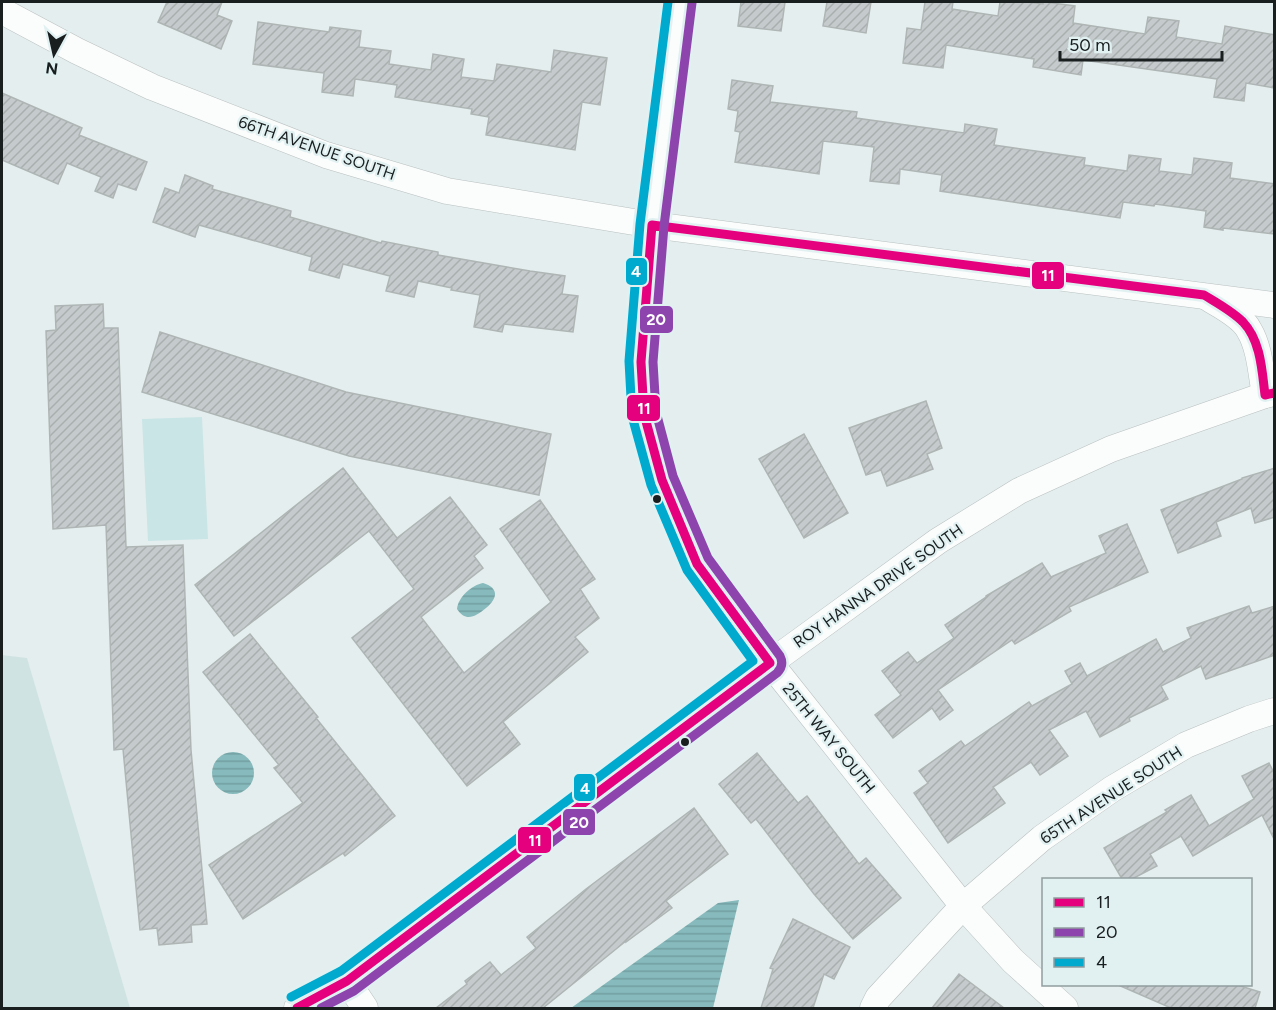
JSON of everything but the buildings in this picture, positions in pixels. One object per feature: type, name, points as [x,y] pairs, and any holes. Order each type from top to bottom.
[{"type":"street","name":"25TH WAY SOUTH","points":[[680,2],[652,225],[641,362],[644,414],[662,480],[697,564],[770,663],[963,906],[1013,962],[1065,1008]]},
{"type":"street","name":"66TH AVENUE SOUTH","points":[[2,11],[152,87],[326,155],[447,191],[652,225],[1275,305]]},
{"type":"street","points":[[1204,295],[1231,312],[1249,329],[1270,394]]},
{"type":"street","name":"ROY HANNA DRIVE SOUTH","points":[[297,1008],[347,981],[770,663],[938,541],[1019,491],[1111,449],[1270,394]]},
{"type":"street","name":"65TH AVENUE SOUTH","points":[[963,906],[1042,838],[1112,789],[1185,746],[1249,719],[1275,711]]},
{"type":"street","points":[[873,1008],[878,998],[963,906]]},
{"type":"street","points":[[347,981],[365,1008]]},
{"type":"shaded area","points":[[202,417],[208,539],[148,541],[142,419]]},
{"type":"shaded area","points":[[2,655],[27,658],[130,1008],[2,1008]]},
{"type":"water","points":[[483,583],[494,590],[493,601],[475,616],[464,616],[457,609],[460,600],[470,589]]},
{"type":"water","points":[[233,752],[241,753],[248,758],[253,765],[253,781],[248,788],[241,793],[233,794],[225,793],[218,788],[213,781],[212,773],[213,765],[218,758],[225,753]]},
{"type":"water","points":[[739,900],[713,1008],[571,1008],[718,903]]},
{"type":"transit line","name":"4","points":[[291,997],[341,971],[753,661],[687,570],[651,485],[632,416],[629,361],[640,224],[668,2]]},
{"type":"transit line","name":"20","points":[[321,1008],[354,991],[777,673],[781,667],[780,656],[708,558],[673,476],[656,412],[653,362],[664,226],[692,3]]},
{"type":"transit line","name":"11","points":[[297,1008],[347,981],[770,663],[697,564],[662,480],[644,414],[641,362],[652,225],[1204,295],[1234,314],[1249,330],[1260,357],[1265,395],[1274,393]]}]
